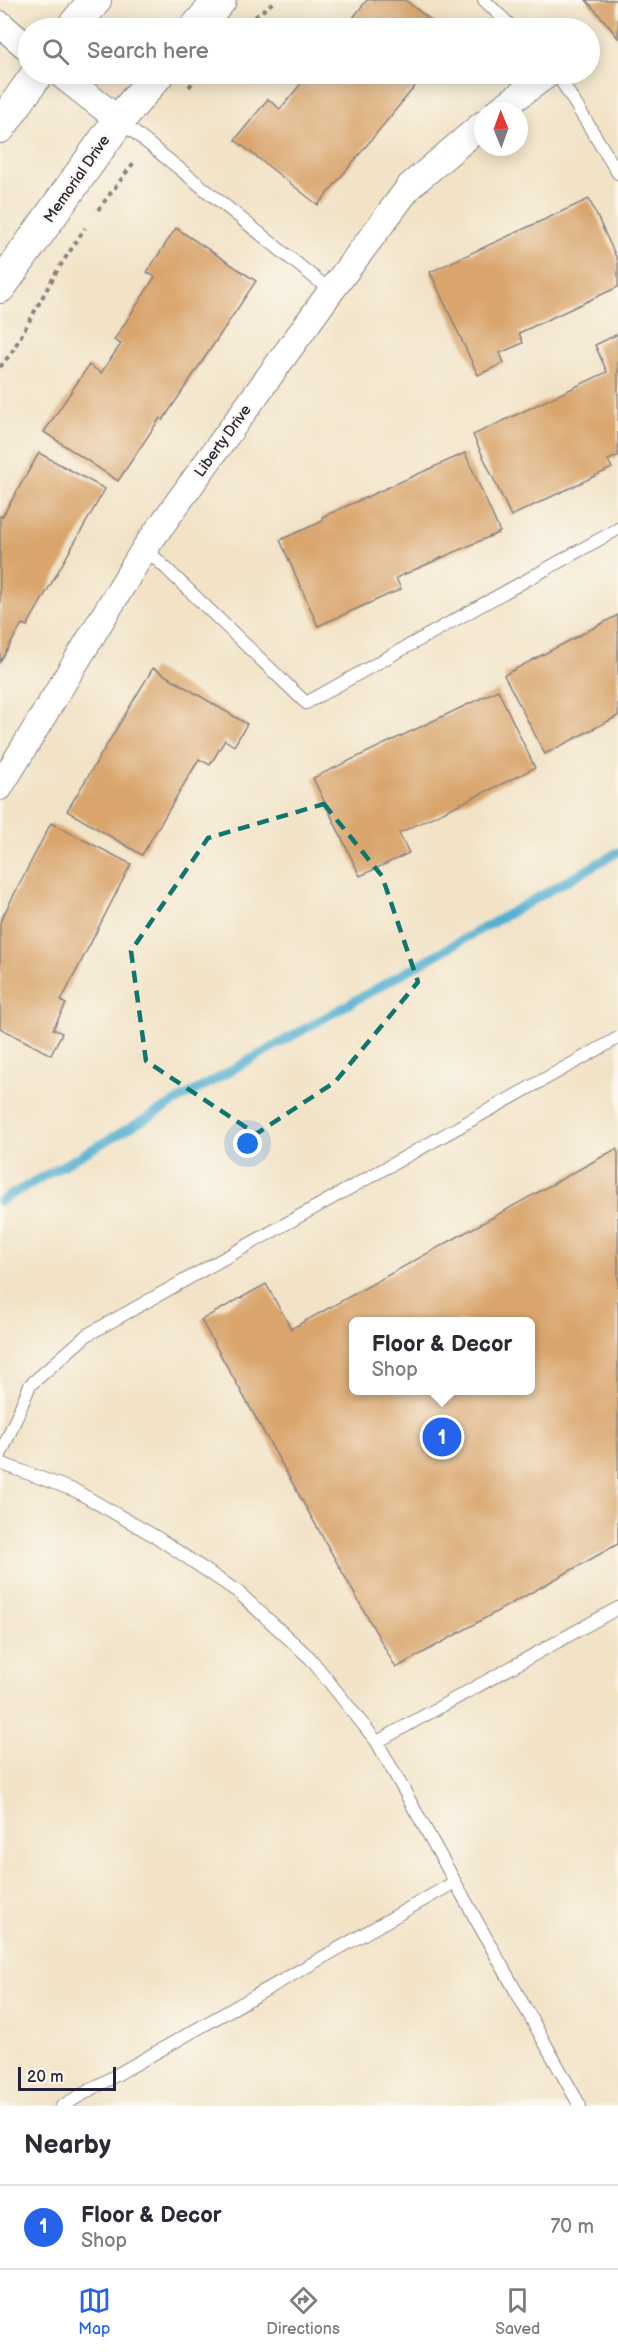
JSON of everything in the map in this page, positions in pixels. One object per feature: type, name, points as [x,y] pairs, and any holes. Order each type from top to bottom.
[{"type":"street","points":[[80,18],[95,0]]},
{"type":"street","points":[[205,18],[220,0]]},
{"type":"street","points":[[0,24],[18,39]]},
{"type":"street","points":[[0,127],[30,84]]},
{"type":"street","points":[[73,84],[119,120]]},
{"type":"street","name":"Memorial Drive","points":[[0,287],[119,120],[150,84]]},
{"type":"street","points":[[510,102],[534,84]]},
{"type":"street","name":"Liberty Drive","points":[[0,787],[145,548],[410,186],[474,132]]},
{"type":"lane","points":[[484,0],[503,18]]},
{"type":"lane","points":[[563,84],[618,173]]},
{"type":"lane","points":[[119,120],[331,291]]},
{"type":"lane","points":[[145,548],[306,703],[618,529]]},
{"type":"lane","points":[[0,1456],[30,1385],[87,1335],[618,1038]]},
{"type":"lane","points":[[0,1463],[76,1491],[158,1538],[238,1592],[310,1658],[377,1742],[580,2106]]},
{"type":"lane","points":[[377,1742],[618,1608]]},
{"type":"lane","points":[[62,2106],[455,1882]]},
{"type":"path","points":[[254,18],[276,0]]},
{"type":"path","points":[[187,91],[192,84]]},
{"type":"path","points":[[96,212],[148,143]]},
{"type":"path","points":[[0,367],[12,352],[57,271],[90,221]]},
{"type":"highlighted area","points":[[324,804],[382,876],[418,982],[335,1082],[256,1134],[146,1061],[131,951],[208,838]]},
{"type":"building","points":[[367,0],[405,0],[428,18],[353,18]]},
{"type":"building","points":[[586,0],[618,0],[618,38],[609,26]]},
{"type":"building","points":[[301,84],[417,84],[318,205],[235,140],[268,99],[280,109]]},
{"type":"building","points":[[589,199],[618,261],[618,287],[519,333],[523,343],[500,353],[504,363],[478,375],[430,272]]},
{"type":"building","points":[[176,228],[256,281],[163,420],[160,418],[118,481],[44,432],[89,365],[101,373],[121,344],[114,340],[155,277],[147,272]]},
{"type":"building","points":[[618,334],[618,456],[608,460],[612,468],[511,516],[473,435],[607,372],[595,345]]},
{"type":"building","points":[[39,453],[105,489],[27,626],[22,624],[0,662],[0,516],[2,517]]},
{"type":"building","points":[[465,453],[500,532],[396,578],[401,589],[318,626],[280,540],[323,521],[322,517]]},
{"type":"building","points":[[618,615],[618,716],[545,754],[504,675]]},
{"type":"building","points":[[153,668],[247,724],[234,746],[225,740],[210,765],[199,759],[142,855],[67,811]]},
{"type":"building","points":[[498,690],[535,768],[399,833],[409,853],[360,876],[313,778]]},
{"type":"building","points":[[51,823],[131,864],[61,1001],[66,1004],[53,1029],[62,1033],[51,1055],[0,1028],[0,922]]},
{"type":"building","points":[[616,1149],[618,1153],[618,1544],[396,1668],[201,1320],[266,1284],[291,1329]]},
{"type":"waterway","points":[[0,1201],[618,852]]},
{"type":"place","name":"Floor & Decor","points":[[442,1437]]}]
